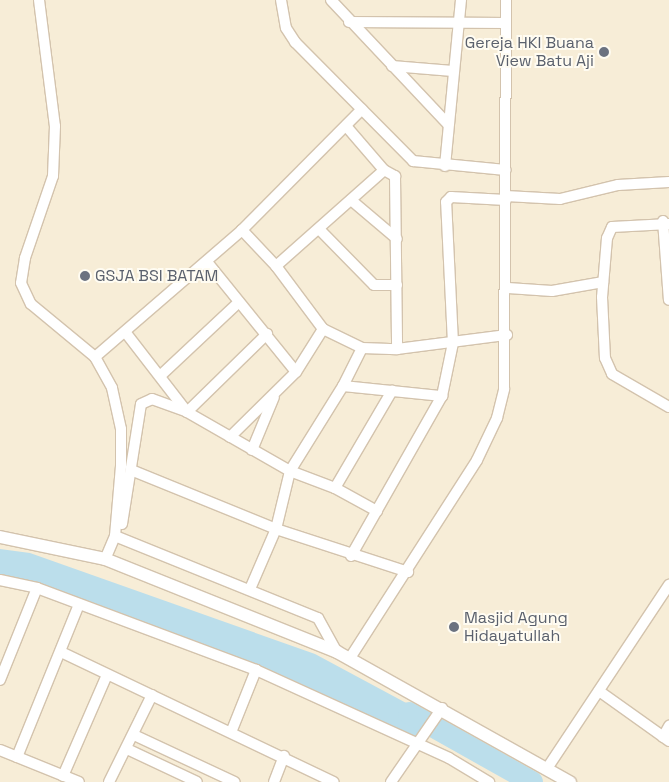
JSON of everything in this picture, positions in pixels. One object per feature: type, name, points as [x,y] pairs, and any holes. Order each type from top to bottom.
[{"type":"street","points":[[39,0],[55,126],[53,176],[24,258],[21,283],[31,304],[95,357],[112,388],[121,430],[118,536]]},
{"type":"street","points":[[281,0],[286,28],[296,42],[414,161],[445,166],[506,170]]},
{"type":"street","points":[[331,0],[349,22],[448,124]]},
{"type":"street","points":[[445,166],[461,0]]},
{"type":"street","points":[[350,658],[408,572],[477,460],[497,418],[504,389],[508,288],[506,0]]},
{"type":"street","points":[[349,22],[506,24]]},
{"type":"street","points":[[392,66],[453,71]]},
{"type":"street","points":[[95,357],[126,333],[242,230],[362,109]]},
{"type":"street","points":[[346,126],[384,170],[395,176],[397,349]]},
{"type":"street","points":[[276,266],[320,229],[384,170]]},
{"type":"street","points":[[351,556],[442,396],[453,343],[446,202],[451,198],[560,199],[618,185],[669,182]]},
{"type":"street","points":[[351,200],[397,239]]},
{"type":"street","points":[[669,300],[666,223],[612,227],[603,282],[608,366],[619,379],[669,407]]},
{"type":"street","points":[[320,229],[374,285],[397,285]]},
{"type":"street","points":[[242,230],[276,266],[323,329],[362,348],[397,349],[507,335]]},
{"type":"street","points":[[207,262],[296,372]]},
{"type":"street","points":[[508,288],[552,291],[603,282]]},
{"type":"street","points":[[160,376],[239,302]]},
{"type":"street","points":[[230,437],[296,372],[323,329]]},
{"type":"street","points":[[126,333],[187,412]]},
{"type":"street","points":[[187,412],[267,334]]},
{"type":"street","points":[[250,589],[276,529],[290,471],[344,386],[362,348]]},
{"type":"street","points":[[344,386],[442,396]]},
{"type":"street","points":[[335,488],[392,391]]},
{"type":"street","points":[[252,450],[276,392]]},
{"type":"street","points":[[105,559],[118,536],[144,400],[187,412],[290,471],[335,488],[377,511]]},
{"type":"street","points":[[131,470],[276,529],[351,556],[408,572]]},
{"type":"street","points":[[118,536],[318,618],[337,652]]},
{"type":"street","points":[[0,537],[105,559],[337,652],[440,712],[548,767],[570,782]]},
{"type":"street","points":[[0,580],[37,588],[256,670],[413,746],[449,758],[490,782]]},
{"type":"street","points":[[548,767],[669,585]]},
{"type":"street","points":[[0,680],[37,588]]},
{"type":"street","points":[[17,758],[79,604]]},
{"type":"street","points":[[61,652],[106,677],[232,730],[328,781]]},
{"type":"street","points":[[232,730],[256,670]]},
{"type":"street","points":[[63,776],[106,677]]},
{"type":"street","points":[[599,691],[666,739],[669,726]]},
{"type":"street","points":[[109,782],[128,749],[152,695]]},
{"type":"street","points":[[391,782],[424,729],[440,712]]},
{"type":"street","points":[[134,735],[235,782]]},
{"type":"street","points":[[128,749],[197,782]]},
{"type":"street","points":[[0,750],[79,782]]},
{"type":"street","points":[[274,782],[284,756]]},
{"type":"shaded area","points":[[0,0],[669,0],[669,782],[0,782]]},
{"type":"water","points":[[0,549],[30,553],[315,654],[436,719],[421,742],[266,670],[0,578]]},
{"type":"waterway","points":[[409,713],[532,782]]},
{"type":"place","name":"Gereja HKI Buana View Batu Aji","points":[[604,52]]},
{"type":"place","name":"GSJA BSI BATAM","points":[[85,276]]},
{"type":"place","name":"Masjid Agung Hidayatullah","points":[[454,627]]}]
